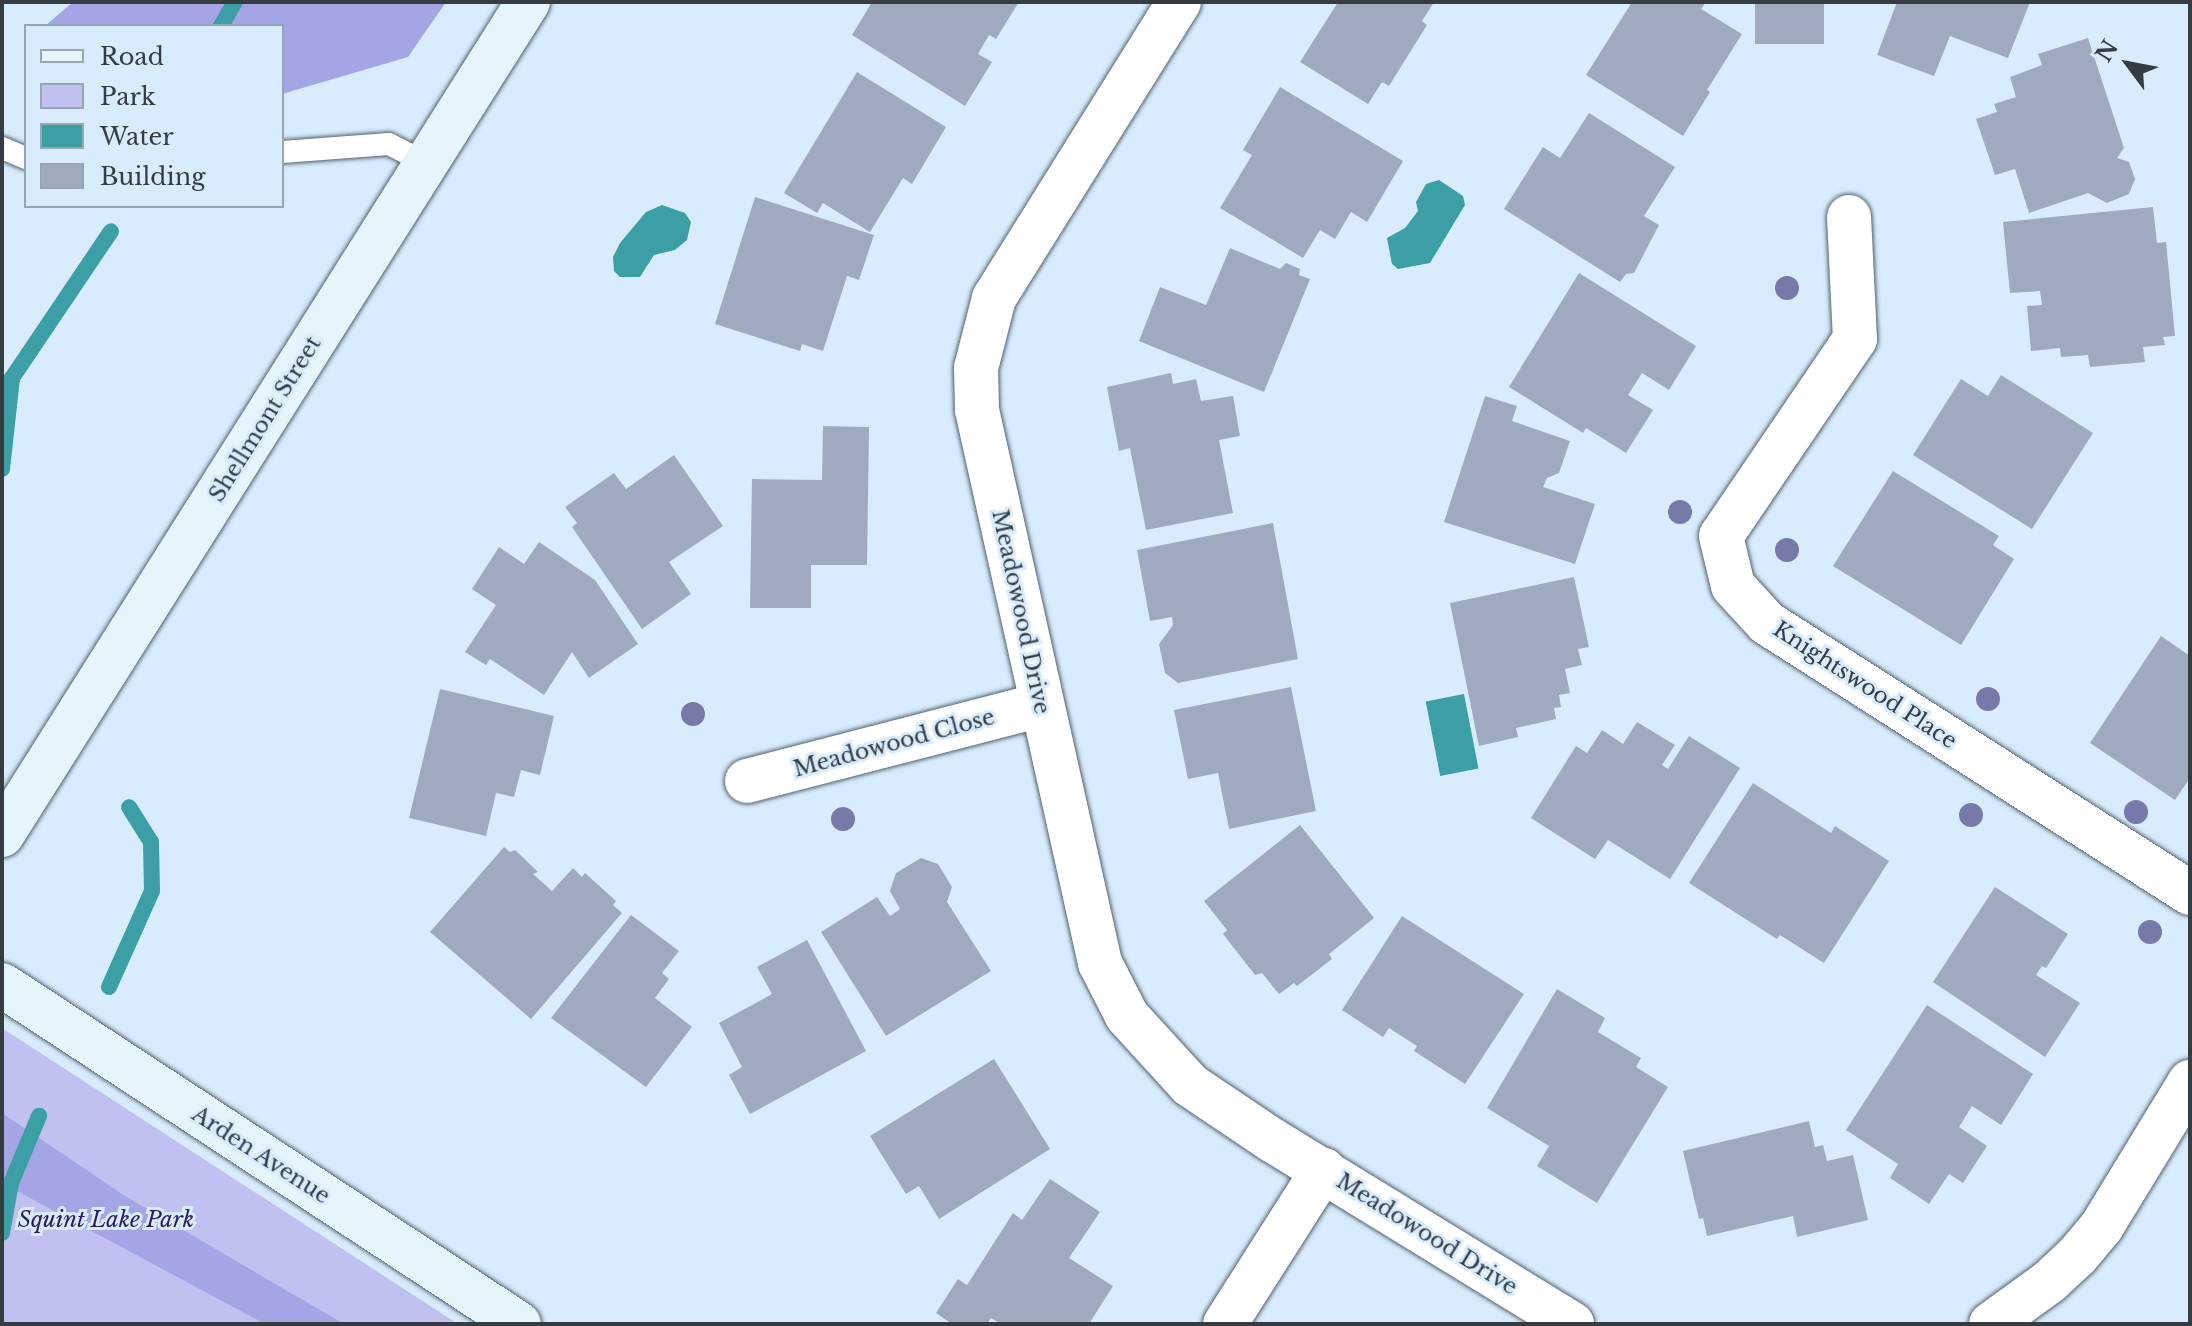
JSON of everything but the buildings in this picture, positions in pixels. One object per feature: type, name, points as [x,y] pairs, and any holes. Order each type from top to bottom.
[{"type":"street","name":"Shellmont Street","points":[[2,835],[528,2]]},
{"type":"street","name":"Meadowood Drive","points":[[1179,2],[1001,287],[982,335],[976,368],[977,410],[1100,963],[1127,1016],[1190,1085],[1572,1324]]},
{"type":"street","name":"Knightswood Place","points":[[1849,217],[1855,339],[1721,536],[1733,586],[1767,623],[2190,893]]},
{"type":"street","name":"Meadowood Close","points":[[747,781],[1041,705]]},
{"type":"street","name":"Arden Avenue","points":[[2,985],[519,1324]]},
{"type":"street","points":[[1991,1324],[2049,1282],[2102,1226],[2190,1082]]},
{"type":"street","name":"Meadowood Drive","points":[[1225,1324],[1323,1170]]},
{"type":"lane","points":[[284,152],[389,144],[426,163]]},
{"type":"lane","points":[[2,148],[24,157]]},
{"type":"green space","points":[[73,2],[446,2],[408,57],[284,93],[284,24],[47,24]]},
{"type":"green space","name":"Squint Lake Park","points":[[2,1028],[458,1324],[2,1324]]},
{"type":"green space","points":[[2,1113],[125,1196],[344,1324],[265,1324],[2,1183]]},
{"type":"water","points":[[1439,180],[1463,196],[1465,205],[1430,263],[1398,269],[1392,264],[1387,238],[1405,228],[1418,211],[1416,202],[1426,184]]},
{"type":"water","points":[[662,205],[685,213],[691,222],[687,240],[675,250],[654,255],[640,277],[620,277],[614,271],[613,257],[620,243],[646,212]]},
{"type":"water","points":[[1464,694],[1479,769],[1440,776],[1426,701]]},
{"type":"waterway","points":[[222,24],[235,2]]},
{"type":"waterway","points":[[2,469],[12,378],[111,231]]},
{"type":"waterway","points":[[109,987],[152,891],[151,842],[129,807]]},
{"type":"waterway","points":[[2,1233],[11,1183],[39,1116]]}]
